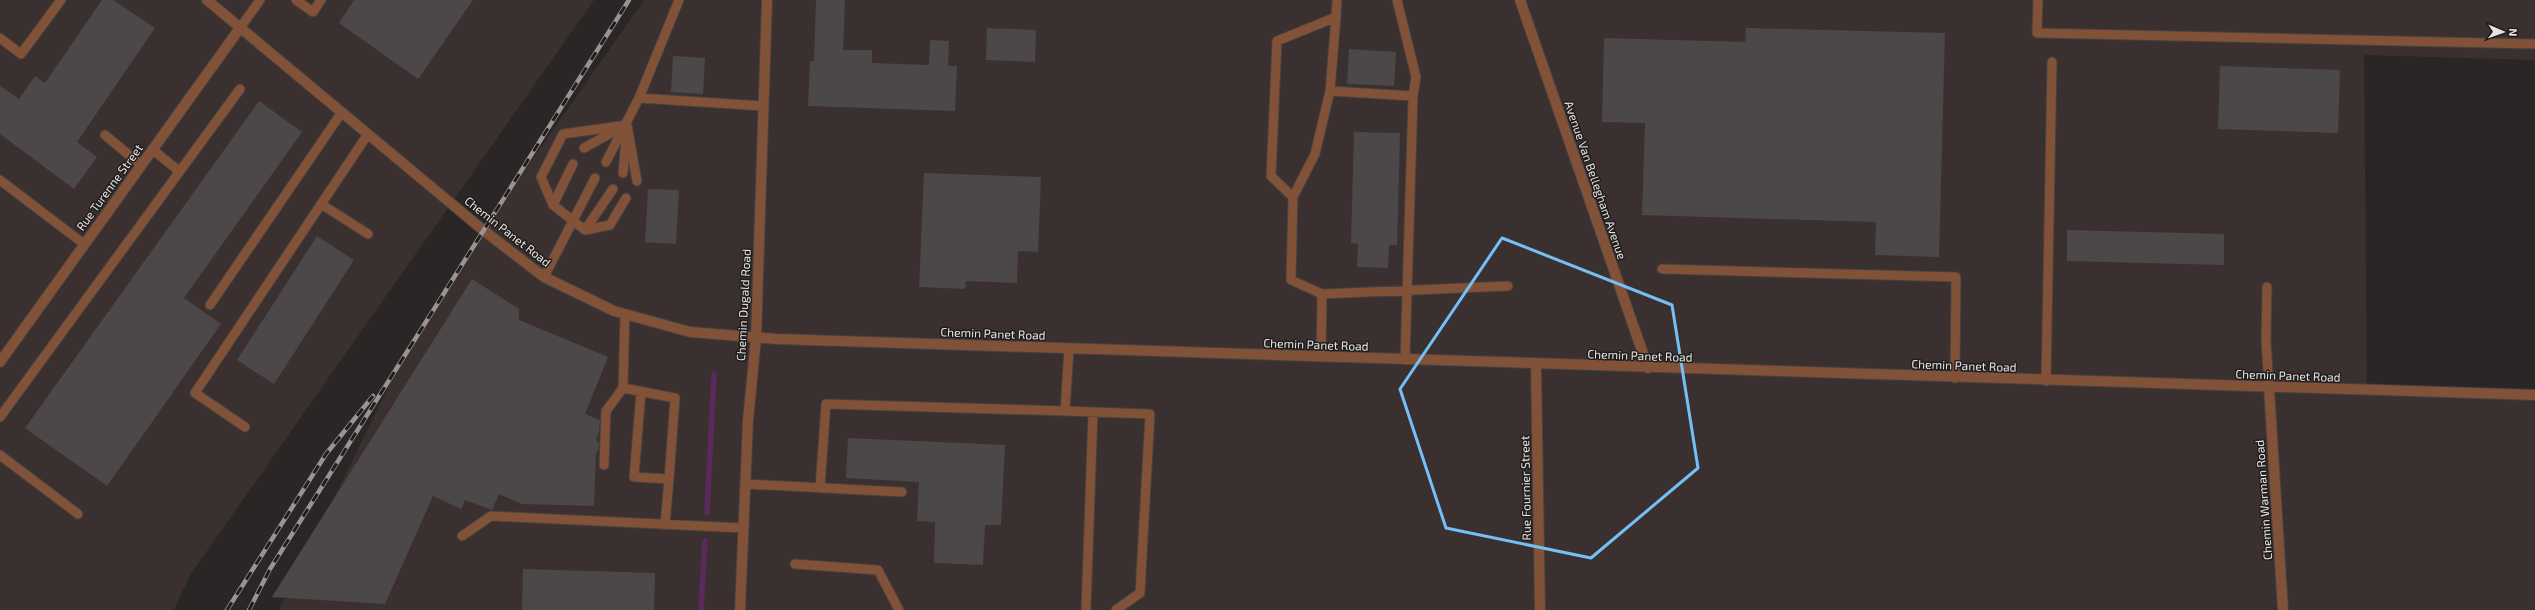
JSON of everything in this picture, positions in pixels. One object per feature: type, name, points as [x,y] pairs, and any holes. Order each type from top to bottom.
[{"type":"street","name":"Chemin Panet Road","points":[[207,0],[368,134],[544,277],[614,311],[690,332],[756,338],[1536,365],[2535,395]]},
{"type":"street","name":"Chemin Dugald Road","points":[[740,610],[745,484],[756,338],[767,0]]},
{"type":"street","name":"Avenue Van Bellegham Avenue","points":[[1520,0],[1648,368]]},
{"type":"street","name":"Rue Turenne Street","points":[[0,360],[240,28]]},
{"type":"street","name":"Rue Fournier Street","points":[[1536,365],[1540,610]]},
{"type":"street","name":"Chemin Warman Road","points":[[2269,388],[2283,610]]},
{"type":"lane","points":[[0,38],[21,54],[61,0]]},
{"type":"lane","points":[[240,28],[260,0]]},
{"type":"lane","points":[[296,0],[313,12],[321,0]]},
{"type":"lane","points":[[606,162],[627,125],[679,0]]},
{"type":"lane","points":[[1337,0],[1330,91],[1315,154],[1293,197],[1291,280],[1322,294],[1508,286]]},
{"type":"lane","points":[[1397,0],[1416,77],[1413,96],[1405,360]]},
{"type":"lane","points":[[2038,0],[2037,33],[2535,44]]},
{"type":"lane","points":[[1293,197],[1272,176],[1277,40],[1336,17]]},
{"type":"lane","points":[[2046,381],[2052,62]]},
{"type":"lane","points":[[0,416],[240,89]]},
{"type":"lane","points":[[1330,91],[1413,96]]},
{"type":"lane","points":[[639,98],[763,106]]},
{"type":"lane","points":[[210,305],[342,112]]},
{"type":"lane","points":[[584,148],[627,125]]},
{"type":"lane","points":[[623,173],[627,125]]},
{"type":"lane","points":[[627,125],[637,182]]},
{"type":"lane","points":[[585,230],[553,205],[541,177],[563,134],[627,125]]},
{"type":"lane","points":[[245,427],[195,393],[368,134]]},
{"type":"lane","points":[[105,135],[141,165]]},
{"type":"lane","points":[[152,150],[179,171]]},
{"type":"lane","points":[[553,205],[573,164]]},
{"type":"lane","points":[[544,277],[572,219],[595,178]]},
{"type":"lane","points":[[0,180],[84,244]]},
{"type":"lane","points":[[585,230],[613,189]]},
{"type":"lane","points":[[585,230],[610,225],[626,198]]},
{"type":"lane","points":[[321,204],[368,234]]},
{"type":"lane","points":[[1662,269],[1956,277],[1955,378]]},
{"type":"lane","points":[[2267,287],[2266,340],[2269,388]]},
{"type":"lane","points":[[1321,357],[1322,294]]},
{"type":"lane","points":[[604,465],[606,411],[623,388],[626,314]]},
{"type":"lane","points":[[1065,411],[1068,349]]},
{"type":"lane","points":[[623,388],[675,398],[666,525]]},
{"type":"lane","points":[[641,392],[634,477],[669,479]]},
{"type":"lane","points":[[820,488],[826,404],[1150,414],[1140,593],[1116,610]]},
{"type":"lane","points":[[1086,610],[1093,412]]},
{"type":"lane","points":[[0,455],[78,514]]},
{"type":"lane","points":[[745,484],[902,492]]},
{"type":"lane","points":[[462,536],[490,516],[743,528]]},
{"type":"lane","points":[[795,564],[878,570],[898,610]]},
{"type":"highlighted area","points":[[1502,238],[1672,305],[1698,468],[1591,558],[1446,528],[1400,389]]},
{"type":"shaded area","points":[[0,0],[594,0],[190,575],[174,610],[0,610]]},
{"type":"shaded area","points":[[644,0],[2535,0],[2535,60],[2364,55],[2367,390],[2535,395],[2535,610],[279,610],[406,351],[483,230]]},
{"type":"building","points":[[102,0],[113,0],[155,28],[77,142],[97,157],[74,189],[0,134],[0,86],[19,99],[35,76],[45,83]]},
{"type":"building","points":[[354,0],[473,0],[418,79],[339,23]]},
{"type":"building","points":[[816,0],[845,0],[843,50],[872,50],[872,63],[929,65],[930,40],[949,41],[948,66],[957,66],[955,111],[808,106],[810,61],[814,61]]},
{"type":"building","points":[[987,28],[1036,30],[1035,62],[986,60]]},
{"type":"building","points":[[1746,28],[1945,33],[1939,257],[1875,255],[1876,222],[1642,215],[1645,123],[1602,122],[1604,38],[1745,42]]},
{"type":"building","points":[[1349,49],[1396,52],[1394,86],[1347,84]]},
{"type":"building","points":[[673,56],[705,58],[703,94],[671,92]]},
{"type":"building","points":[[2220,66],[2340,70],[2338,133],[2218,129]]},
{"type":"building","points":[[259,101],[302,132],[184,298],[221,324],[107,486],[25,428]]},
{"type":"building","points":[[1354,132],[1400,133],[1397,245],[1389,245],[1388,268],[1357,267],[1358,244],[1351,243]]},
{"type":"building","points":[[924,173],[1041,177],[1038,252],[1018,251],[1017,283],[966,281],[965,289],[919,287]]},
{"type":"building","points":[[648,189],[679,190],[676,244],[645,242]]},
{"type":"building","points":[[2067,230],[2224,234],[2224,265],[2067,261]]},
{"type":"building","points":[[317,236],[354,260],[274,384],[237,360]]},
{"type":"building","points":[[472,279],[519,309],[519,320],[608,357],[585,414],[600,420],[599,432],[596,440],[599,443],[599,449],[596,453],[594,506],[522,504],[499,494],[492,510],[465,500],[461,509],[433,496],[385,604],[272,597]]},
{"type":"building","points":[[848,438],[1005,445],[1001,525],[985,525],[983,565],[934,563],[935,522],[917,521],[919,482],[846,478]]},
{"type":"building","points":[[523,569],[655,573],[654,610],[522,610]]},
{"type":"waterway","points":[[707,512],[714,374]]},
{"type":"waterway","points":[[701,610],[705,541]]},
{"type":"railway","points":[[249,610],[270,569],[629,0]]},
{"type":"railway","points":[[227,610],[326,454],[373,396]]}]
